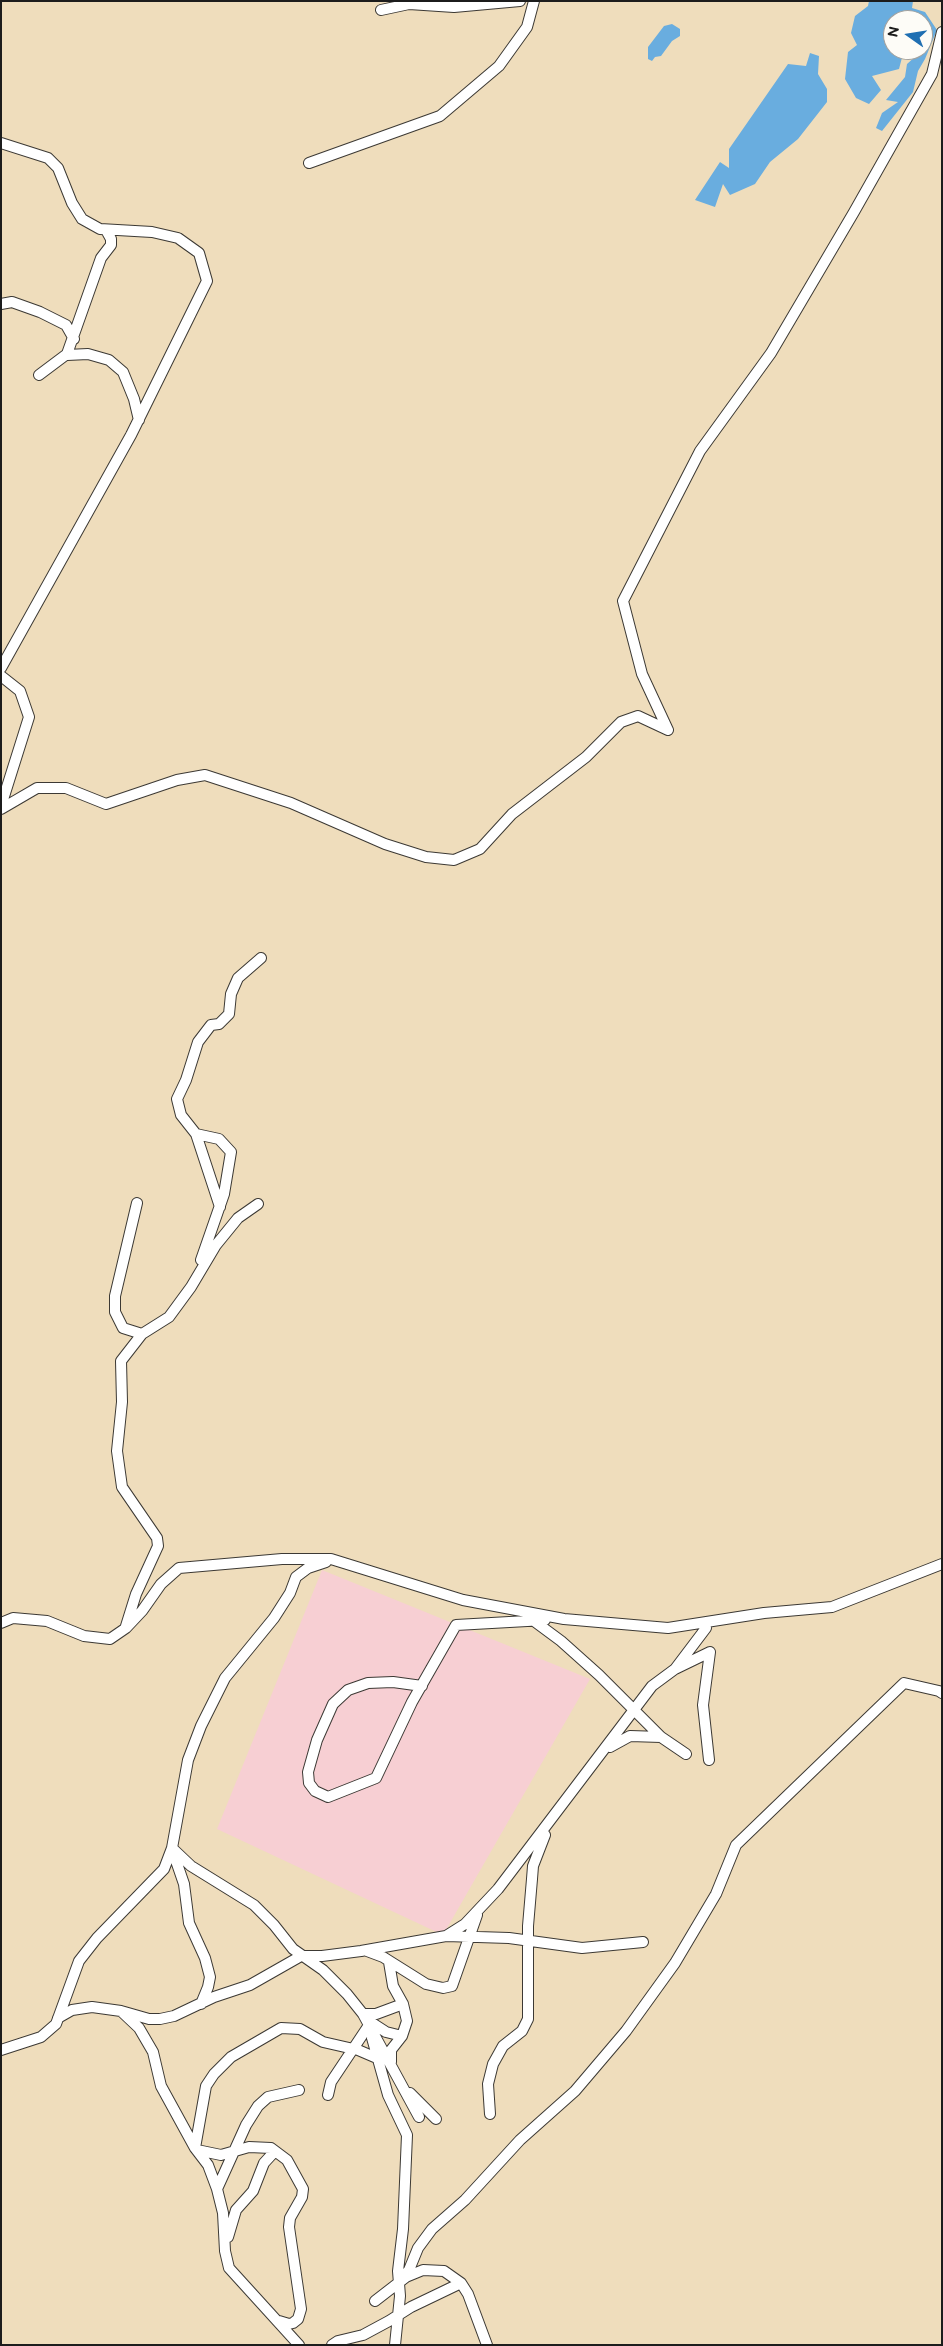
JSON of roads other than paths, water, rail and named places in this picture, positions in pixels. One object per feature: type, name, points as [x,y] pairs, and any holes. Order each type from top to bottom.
[{"type":"street","points":[[397,1],[381,10],[409,4],[454,7],[520,1]]},
{"type":"street","points":[[309,163],[440,116],[499,66],[527,27],[534,1]]},
{"type":"street","points":[[1,807],[37,788],[66,788],[106,804],[177,780],[205,775],[291,803],[385,844],[426,857],[454,860],[480,849],[512,814],[586,757],[621,722],[638,716],[668,730],[642,674],[623,601],[700,450],[771,353],[928,82],[932,74],[942,32]]},
{"type":"street","points":[[1,143],[48,158],[58,168],[72,203],[82,219],[100,229],[152,232],[178,238],[198,254],[207,281],[139,420],[1,668]]},
{"type":"street","points":[[39,375],[67,355],[101,258],[110,245],[111,239],[106,230]]},
{"type":"street","points":[[1,304],[12,302],[40,312],[66,325],[74,339]]},
{"type":"street","points":[[67,355],[88,354],[109,360],[123,372],[134,399],[139,420]]},
{"type":"street","points":[[1,676],[20,692],[29,717],[1,807]]},
{"type":"street","points":[[220,1207],[196,1134],[181,1115],[177,1099],[186,1080],[198,1042],[211,1025],[219,1024],[229,1014],[231,994],[238,978],[261,958]]},
{"type":"street","points":[[190,1289],[220,1207],[231,1152],[219,1139],[196,1134]]},
{"type":"street","points":[[137,1203],[115,1296],[115,1312],[123,1328],[142,1334]]},
{"type":"street","points":[[126,1628],[136,1594],[158,1546],[157,1538],[122,1487],[117,1451],[122,1402],[121,1361],[142,1334],[169,1317],[190,1289],[216,1245],[238,1218],[258,1204]]},
{"type":"street","points":[[1,1624],[12,1618],[47,1621],[84,1636],[110,1639],[126,1628],[142,1611],[161,1584],[179,1568],[282,1559],[331,1559],[463,1600],[564,1619],[668,1628],[764,1613],[832,1607],[942,1564]]},
{"type":"street","points":[[1,2050],[41,2037],[56,2024],[79,1962],[97,1938],[164,1869],[172,1848],[188,1760],[201,1726],[225,1678],[274,1618],[290,1593],[296,1577],[308,1568],[331,1559]]},
{"type":"street","points":[[422,1686],[393,1682],[368,1683],[348,1690],[333,1704],[317,1740],[308,1772],[309,1783],[315,1791],[328,1797],[376,1778],[422,1686],[456,1625],[564,1619]]},
{"type":"street","points":[[534,1621],[561,1641],[635,1710],[660,1737],[686,1754]]},
{"type":"street","points":[[675,1669],[706,1628]]},
{"type":"street","points":[[446,1936],[477,1914],[551,1821],[652,1686],[675,1669],[710,1652],[703,1705],[709,1760]]},
{"type":"street","points":[[375,2301],[399,2281],[408,2270],[418,2248],[432,2228],[465,2200],[520,2140],[575,2091],[626,2031],[684,1948],[716,1894],[736,1845],[904,1683],[942,1693]]},
{"type":"street","points":[[602,1752],[630,1736],[660,1737]]},
{"type":"street","points":[[490,2114],[488,2084],[493,2064],[503,2046],[522,2031],[528,2019],[530,1982],[528,1940],[533,1866],[551,1821]]},
{"type":"street","points":[[172,1848],[191,1866],[254,1905],[301,1956],[323,1970],[347,1994],[365,2019],[419,2118]]},
{"type":"street","points":[[172,1848],[184,1884],[189,1924],[205,1958],[210,1977],[201,2004]]},
{"type":"street","points":[[365,1950],[376,1954],[426,1984],[443,1988],[452,1986],[477,1914]]},
{"type":"street","points":[[58,2018],[72,2010],[92,2007],[149,2019],[160,2019],[256,1982],[301,1956],[322,1956],[446,1936],[528,1940],[582,1948],[643,1942]]},
{"type":"street","points":[[389,1962],[393,1986],[403,2004],[407,2021],[402,2036],[391,2050],[392,2068]]},
{"type":"street","points":[[328,2095],[331,2082],[353,2048],[365,2019],[403,2004]]},
{"type":"street","points":[[121,2012],[139,2028],[153,2052],[161,2086],[196,2149],[208,2165],[223,2213],[225,2251],[229,2268],[299,2345]]},
{"type":"street","points":[[365,2019],[381,2030],[402,2036]]},
{"type":"street","points":[[365,2019],[388,2095],[407,2135],[395,2345]]},
{"type":"street","points":[[196,2149],[206,2086],[214,2074],[231,2057],[280,2028],[300,2029],[333,2046],[353,2048],[377,2057],[392,2068]]},
{"type":"street","points":[[1,2046],[15,2047]]},
{"type":"street","points":[[217,2189],[246,2125],[263,2100],[275,2095],[299,2090]]},
{"type":"street","points":[[405,2090],[414,2095],[436,2119]]},
{"type":"street","points":[[196,2149],[221,2154],[259,2146],[275,2151],[287,2160],[303,2189],[302,2197],[290,2218],[300,2310],[298,2319],[293,2323],[289,2324],[279,2321]]},
{"type":"street","points":[[225,2251],[236,2210],[253,2191],[264,2163],[275,2151]]},
{"type":"street","points":[[399,2281],[422,2270],[433,2269],[444,2271],[461,2283],[468,2294],[487,2345]]},
{"type":"street","points":[[332,2345],[338,2341],[363,2335],[411,2307],[461,2283]]},
{"type":"water","points":[[869,1],[913,1],[912,8],[918,10],[883,10],[883,60],[901,60],[899,69],[872,76],[881,90],[869,104],[856,98],[845,79],[848,52],[857,45],[851,33],[855,16],[868,6]]},
{"type":"water","points":[[672,24],[680,29],[680,36],[672,41],[661,56],[655,57],[652,61],[648,59],[648,47],[664,26]]},
{"type":"water","points":[[933,24],[937,30],[933,40]]},
{"type":"water","points":[[810,53],[819,56],[818,74],[827,89],[827,102],[798,139],[770,162],[755,184],[730,195],[723,184],[715,207],[695,200],[720,162],[729,168],[729,149],[788,64],[806,66]]},
{"type":"water","points":[[911,60],[924,60],[918,71],[913,92],[882,131],[876,128],[882,113],[898,102],[886,100],[905,77],[907,64]]}]
